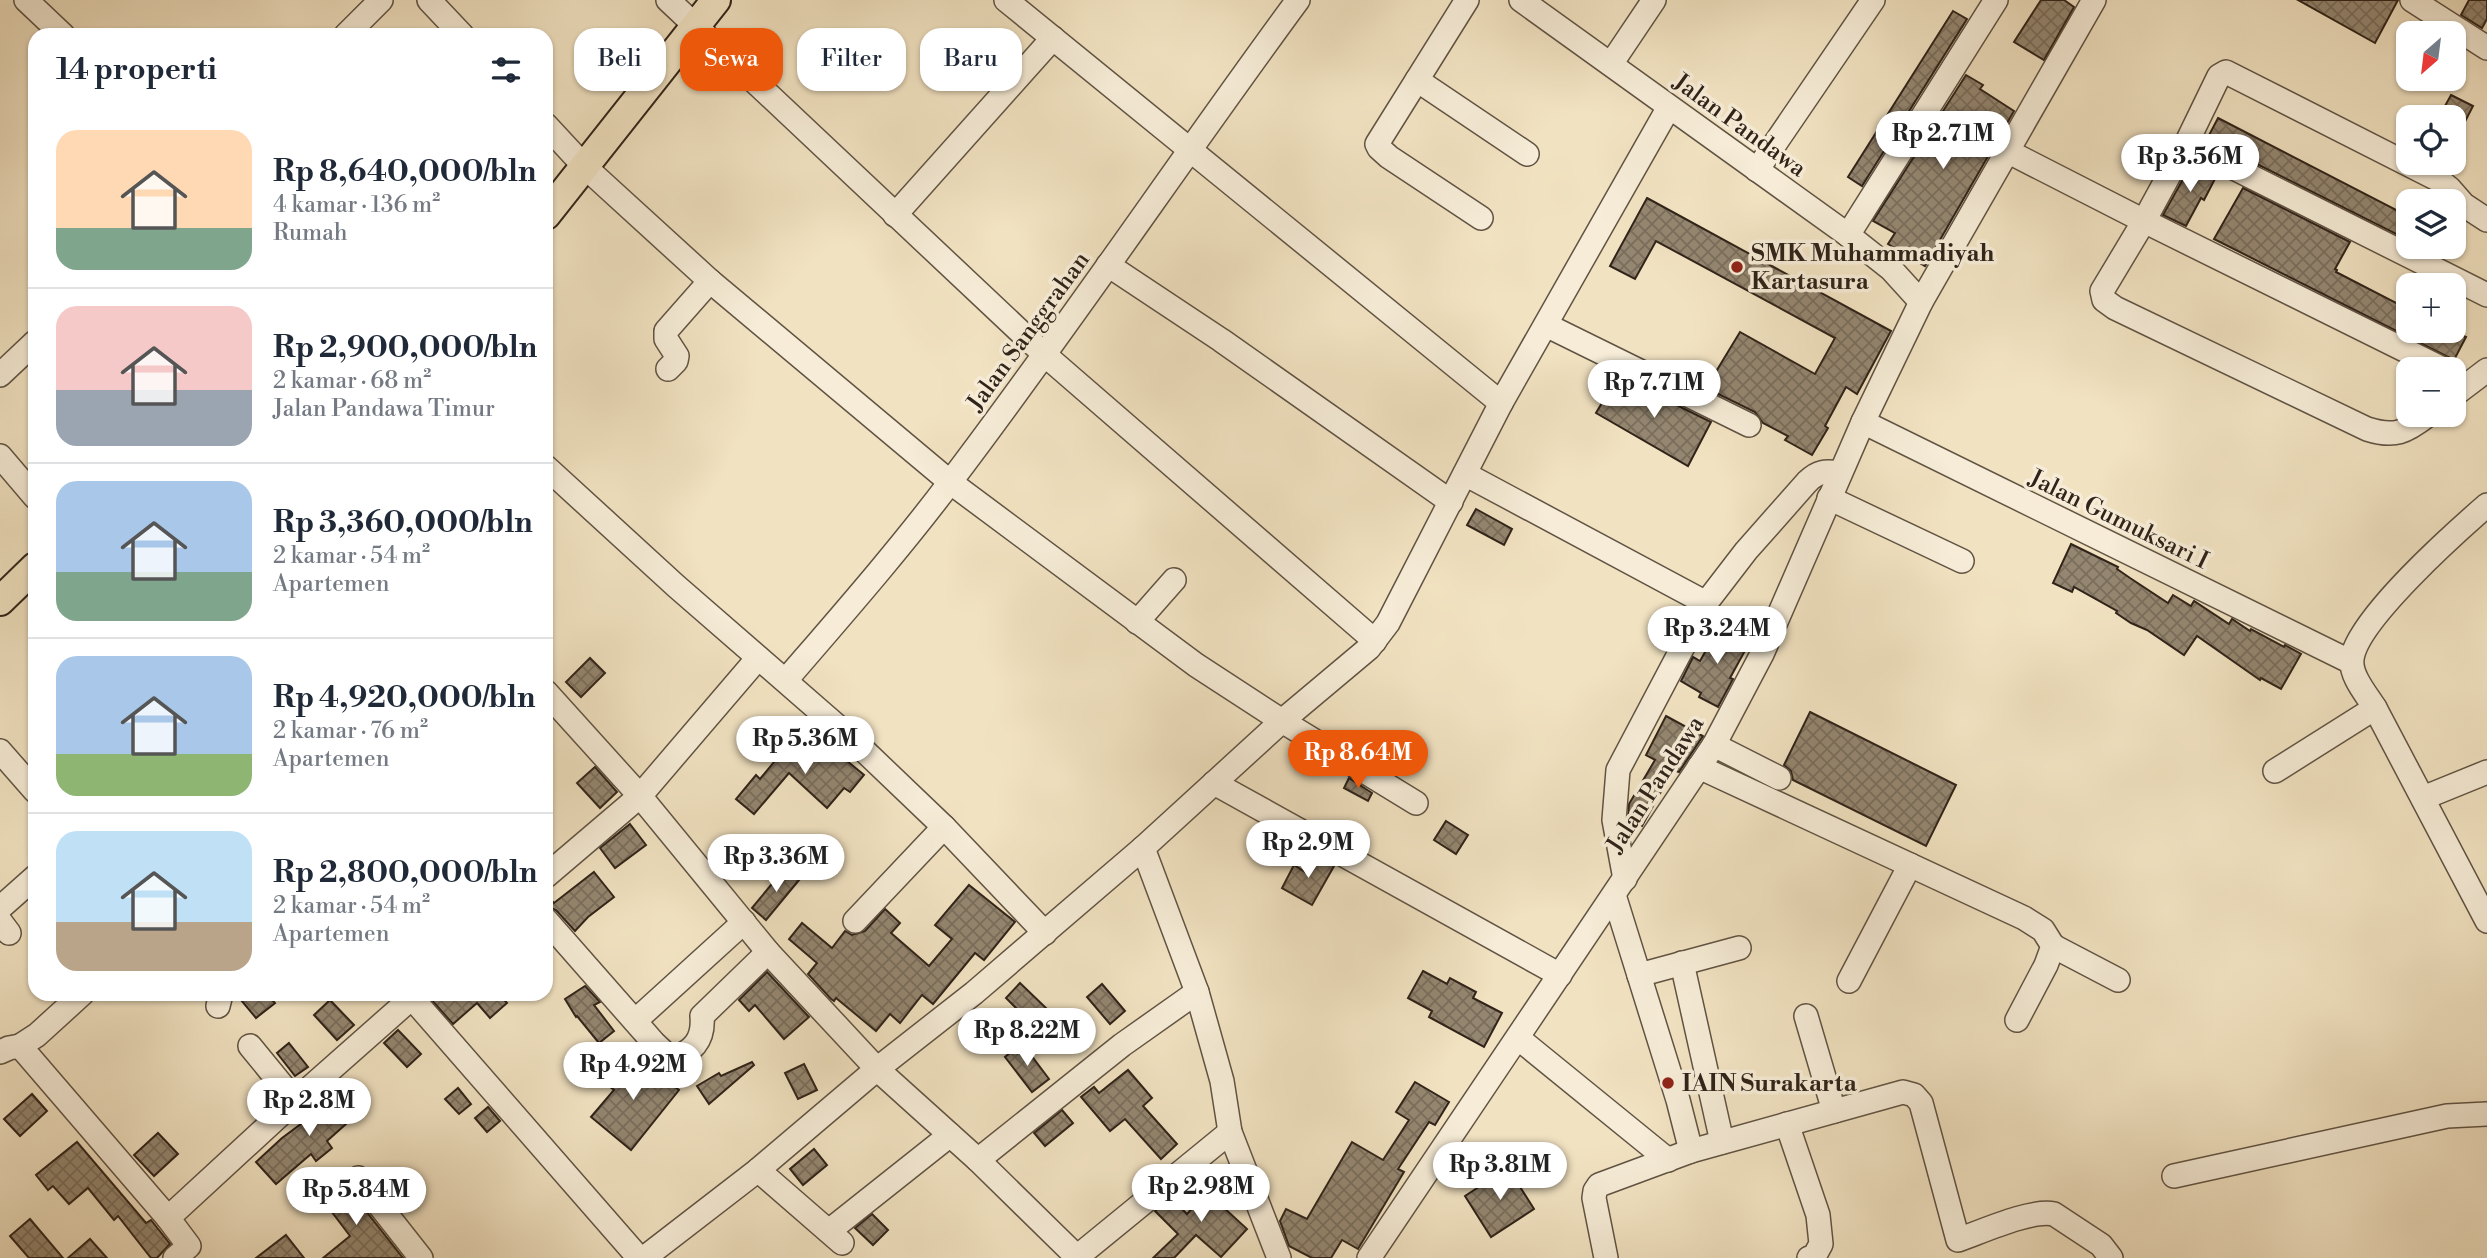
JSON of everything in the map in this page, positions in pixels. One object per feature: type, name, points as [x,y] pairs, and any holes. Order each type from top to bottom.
[{"type":"main road","points":[[553,206],[716,0]]},
{"type":"main road","points":[[0,601],[28,574]]},
{"type":"street","points":[[26,0],[56,28]]},
{"type":"street","points":[[353,28],[381,0]]},
{"type":"street","points":[[429,0],[455,28]]},
{"type":"street","points":[[668,0],[1045,355],[1375,641]]},
{"type":"street","points":[[1006,0],[1501,404]]},
{"type":"street","name":"Jalan Sanggrahan","points":[[786,680],[883,568],[950,482],[1045,355],[1189,149],[1298,0]]},
{"type":"street","points":[[1467,0],[1378,139],[1378,146],[1481,218]]},
{"type":"street","name":"Jalan Pandawa","points":[[1521,0],[1848,235],[1891,269],[1921,302]]},
{"type":"street","points":[[1611,64],[1654,0]]},
{"type":"street","points":[[1757,170],[1873,0]]},
{"type":"street","points":[[1848,235],[1996,0]]},
{"type":"street","name":"Jalan Pandawa","points":[[1369,1258],[1714,745],[1762,654],[1863,422],[1921,302],[2094,0]]},
{"type":"street","points":[[2412,0],[2487,48]]},
{"type":"street","points":[[895,215],[1053,38]]},
{"type":"street","points":[[2410,427],[2403,432],[2386,433],[2367,429],[2106,303],[2102,291],[2186,144],[2219,76],[2226,72],[2439,180],[2464,205],[2487,220]]},
{"type":"street","points":[[1417,79],[1527,154]]},
{"type":"street","points":[[644,1258],[758,1170],[877,1069],[974,993],[1143,848],[1282,721],[1375,641],[1394,612],[1501,404],[1669,107]]},
{"type":"street","points":[[553,133],[584,166],[710,281],[950,482],[1196,665],[1416,803]]},
{"type":"street","points":[[2186,144],[2487,295]]},
{"type":"street","points":[[2009,152],[2419,357]]},
{"type":"street","points":[[1108,265],[1221,340],[1451,502]]},
{"type":"street","points":[[668,369],[676,361],[677,355],[666,340],[666,331],[710,281]]},
{"type":"street","points":[[1546,325],[1749,425]]},
{"type":"street","points":[[0,375],[28,349]]},
{"type":"street","name":"Jalan Gumuksari I","points":[[1863,422],[2351,662]]},
{"type":"street","points":[[0,456],[28,489]]},
{"type":"street","points":[[1691,1151],[1639,975],[1620,887],[1614,820],[1618,770],[1706,604],[1746,551],[1815,474],[1824,470],[1840,473]]},
{"type":"street","points":[[553,473],[853,740],[944,827],[1045,933]]},
{"type":"street","points":[[1465,474],[1706,604]]},
{"type":"street","points":[[1829,499],[1962,561]]},
{"type":"street","points":[[2487,505],[2435,551],[2384,607],[2359,642],[2351,662],[2356,678],[2375,708],[2487,921]]},
{"type":"street","points":[[1137,622],[1174,580]]},
{"type":"street","points":[[553,870],[640,796],[758,658]]},
{"type":"street","points":[[553,700],[640,796],[768,952],[877,1069],[978,1160],[1078,1257],[1230,1132]]},
{"type":"street","points":[[2275,771],[2375,708]]},
{"type":"street","points":[[1714,745],[1779,778]]},
{"type":"street","points":[[0,751],[28,783]]},
{"type":"street","points":[[1699,767],[2024,918],[2043,930],[2053,946],[2118,980]]},
{"type":"street","points":[[2423,798],[2487,772]]},
{"type":"street","points":[[1214,783],[1560,975]]},
{"type":"street","points":[[855,921],[944,827]]},
{"type":"street","points":[[1143,848],[1197,992],[1222,1081],[1230,1132],[1279,1258]]},
{"type":"street","points":[[1849,981],[1910,865]]},
{"type":"street","points":[[0,908],[28,883]]},
{"type":"street","points":[[635,1021],[744,922]]},
{"type":"street","points":[[553,928],[671,1059],[700,1039],[702,1016],[768,952]]},
{"type":"street","points":[[2017,1020],[2053,946]]},
{"type":"street","points":[[1639,975],[1739,948]]},
{"type":"street","points":[[1682,963],[1722,1142]]},
{"type":"street","points":[[978,1160],[1122,1045],[1197,992]]},
{"type":"street","points":[[74,1001],[37,1035],[10,1049],[168,1218],[187,1254]]},
{"type":"street","points":[[168,1218],[408,1001]]},
{"type":"street","points":[[418,1001],[639,1258]]},
{"type":"street","points":[[1806,1016],[1834,1111]]},
{"type":"street","points":[[1518,1038],[1668,1160]]},
{"type":"street","points":[[250,1046],[295,1101]]},
{"type":"street","points":[[1606,1258],[1594,1198],[1597,1187],[1691,1151],[1907,1092],[1921,1103],[1960,1249],[2032,1214],[2045,1212],[2054,1214],[2101,1245],[2111,1258]]},
{"type":"street","points":[[2174,1176],[2447,1116],[2487,1114]]},
{"type":"street","points":[[1787,1124],[1818,1215],[1821,1244],[1814,1257],[1809,1258]]},
{"type":"street","points":[[758,1170],[836,1237],[950,1135]]},
{"type":"street","points":[[358,1178],[421,1258]]},
{"type":"building","points":[[2041,0],[2064,0],[2074,7],[2044,60],[2014,42]]},
{"type":"building","points":[[2298,0],[2398,0],[2375,43]]},
{"type":"building","points":[[2469,0],[2487,0],[2487,19],[2482,28],[2461,15]]},
{"type":"building","points":[[1953,11],[1967,19],[1862,186],[1848,177]]},
{"type":"building","points":[[1966,75],[1983,85],[1980,89],[2014,111],[1925,266],[1888,244],[1895,233],[1873,221]]},
{"type":"building","points":[[2451,95],[2473,106],[2466,120],[2466,105],[2446,105]]},
{"type":"building","points":[[2218,118],[2396,210],[2396,234],[2207,139]]},
{"type":"building","points":[[2192,163],[2217,175],[2186,226],[2163,215]]},
{"type":"building","points":[[2243,188],[2350,242],[2335,269],[2336,272],[2396,303],[2396,331],[2214,239]]},
{"type":"building","points":[[1647,198],[1891,331],[1857,394],[1846,387],[1825,426],[1828,428],[1812,455],[1785,440],[1788,436],[1763,423],[1755,412],[1706,388],[1740,332],[1815,374],[1835,338],[1656,241],[1635,279],[1610,266]]},
{"type":"building","points":[[2420,343],[2463,343],[2456,357],[2448,357]]},
{"type":"building","points":[[1618,376],[1711,422],[1688,466],[1596,413]]},
{"type":"building","points":[[1476,509],[1512,529],[1504,545],[1467,525]]},
{"type":"building","points":[[2071,544],[2118,567],[2117,569],[2168,603],[2173,595],[2191,606],[2194,601],[2229,624],[2232,619],[2250,631],[2251,629],[2301,654],[2281,689],[2261,678],[2260,680],[2197,636],[2184,655],[2147,630],[2131,623],[2116,613],[2117,611],[2074,587],[2072,592],[2053,583]]},
{"type":"building","points":[[1731,624],[1753,636],[1718,707],[1699,697],[1701,693],[1681,681],[1693,657],[1700,661],[1713,638],[1721,642]]},
{"type":"building","points":[[590,658],[605,673],[581,697],[566,682]]},
{"type":"building","points":[[1810,712],[1956,785],[1926,846],[1793,780],[1791,771],[1784,765]]},
{"type":"building","points":[[1666,716],[1703,736],[1679,772],[1673,770],[1642,826],[1628,819],[1629,804],[1655,760],[1646,755]]},
{"type":"building","points":[[826,736],[838,747],[835,751],[864,775],[850,792],[844,788],[827,808],[789,773],[754,814],[736,799],[756,775],[760,779],[789,744],[807,759]]},
{"type":"building","points":[[595,767],[617,792],[600,808],[577,783]]},
{"type":"building","points":[[1349,778],[1372,793],[1368,801],[1344,788]]},
{"type":"building","points":[[1446,821],[1468,835],[1456,854],[1434,840]]},
{"type":"building","points":[[630,824],[646,845],[615,868],[600,848]]},
{"type":"building","points":[[1315,855],[1334,866],[1312,905],[1282,888],[1294,865],[1305,872]]},
{"type":"building","points":[[785,868],[799,880],[766,920],[752,908]]},
{"type":"building","points":[[594,872],[614,897],[575,931],[553,909],[554,903]]},
{"type":"building","points":[[969,885],[1015,922],[984,960],[975,953],[933,1004],[922,995],[900,1023],[890,1014],[876,1031],[836,998],[834,1001],[831,999],[808,974],[817,963],[789,939],[802,923],[832,948],[845,931],[852,935],[865,931],[885,909],[900,923],[891,933],[929,966],[952,939],[935,925]]},
{"type":"building","points":[[1423,971],[1447,984],[1450,978],[1476,992],[1473,998],[1502,1013],[1484,1047],[1429,1017],[1432,1011],[1408,998]]},
{"type":"building","points":[[767,972],[809,1017],[784,1039],[755,1005],[749,1011],[739,1000]]},
{"type":"building","points":[[1020,983],[1047,1009],[1032,1024],[1006,998]]},
{"type":"building","points":[[1102,984],[1125,1011],[1110,1024],[1087,997]]},
{"type":"building","points":[[585,986],[600,1002],[594,1005],[614,1031],[599,1043],[576,1017],[565,999]]},
{"type":"building","points":[[242,1001],[275,1003],[256,1018]]},
{"type":"building","points":[[331,1001],[354,1025],[337,1040],[314,1015]]},
{"type":"building","points":[[433,1001],[507,1003],[490,1018],[477,1003],[453,1024]]},
{"type":"building","points":[[398,1030],[421,1054],[407,1067],[384,1043]]},
{"type":"building","points":[[289,1043],[308,1067],[295,1076],[277,1053]]},
{"type":"building","points":[[1022,1043],[1049,1079],[1032,1092],[1005,1057]]},
{"type":"building","points":[[627,1055],[652,1076],[656,1072],[679,1090],[631,1150],[591,1117],[614,1090],[605,1083]]},
{"type":"building","points":[[752,1062],[754,1065],[709,1104],[697,1086],[719,1073],[721,1076]]},
{"type":"building","points":[[804,1064],[817,1090],[798,1099],[785,1073]]},
{"type":"building","points":[[1128,1070],[1152,1098],[1143,1106],[1177,1144],[1161,1159],[1125,1119],[1110,1131],[1081,1097],[1094,1087],[1099,1093]]},
{"type":"building","points":[[1415,1082],[1449,1102],[1435,1125],[1429,1122],[1398,1169],[1404,1172],[1358,1249],[1342,1240],[1331,1258],[1312,1258],[1289,1246],[1280,1221],[1286,1209],[1307,1219],[1352,1142],[1383,1160],[1409,1120],[1396,1112]]},
{"type":"building","points":[[458,1088],[471,1104],[459,1114],[445,1099]]},
{"type":"building","points":[[347,1090],[364,1108],[327,1141],[332,1148],[316,1161],[311,1154],[276,1184],[256,1162],[282,1138],[309,1118],[311,1121]]},
{"type":"building","points":[[32,1094],[47,1111],[20,1136],[4,1119]]},
{"type":"building","points":[[488,1107],[500,1121],[487,1132],[475,1118]]},
{"type":"building","points":[[1062,1110],[1073,1123],[1045,1146],[1034,1133]]},
{"type":"building","points":[[158,1133],[178,1154],[154,1176],[134,1155]]},
{"type":"building","points":[[77,1142],[146,1223],[151,1220],[170,1244],[157,1258],[151,1258],[118,1216],[114,1220],[88,1188],[69,1204],[53,1186],[48,1190],[36,1175]]},
{"type":"building","points":[[814,1149],[827,1165],[803,1185],[790,1169]]},
{"type":"building","points":[[1508,1168],[1534,1209],[1491,1237],[1465,1196]]},
{"type":"building","points":[[344,1176],[347,1187],[403,1258],[323,1258],[350,1236],[319,1195]]},
{"type":"building","points":[[1214,1185],[1230,1199],[1223,1207],[1247,1229],[1221,1257],[1196,1235],[1174,1258],[1153,1258],[1178,1234],[1155,1211],[1171,1198],[1187,1214]]},
{"type":"building","points":[[872,1214],[888,1230],[873,1245],[855,1228]]},
{"type":"building","points":[[30,1219],[63,1258],[29,1258],[10,1236]]},
{"type":"building","points":[[286,1235],[304,1258],[256,1258]]},
{"type":"building","points":[[90,1239],[107,1258],[68,1258]]},
{"type":"place","name":"SMK Muhammadiyah Kartasura","points":[[1737,267]]},
{"type":"place","name":"IAIN Surakarta","points":[[1668,1083]]}]
